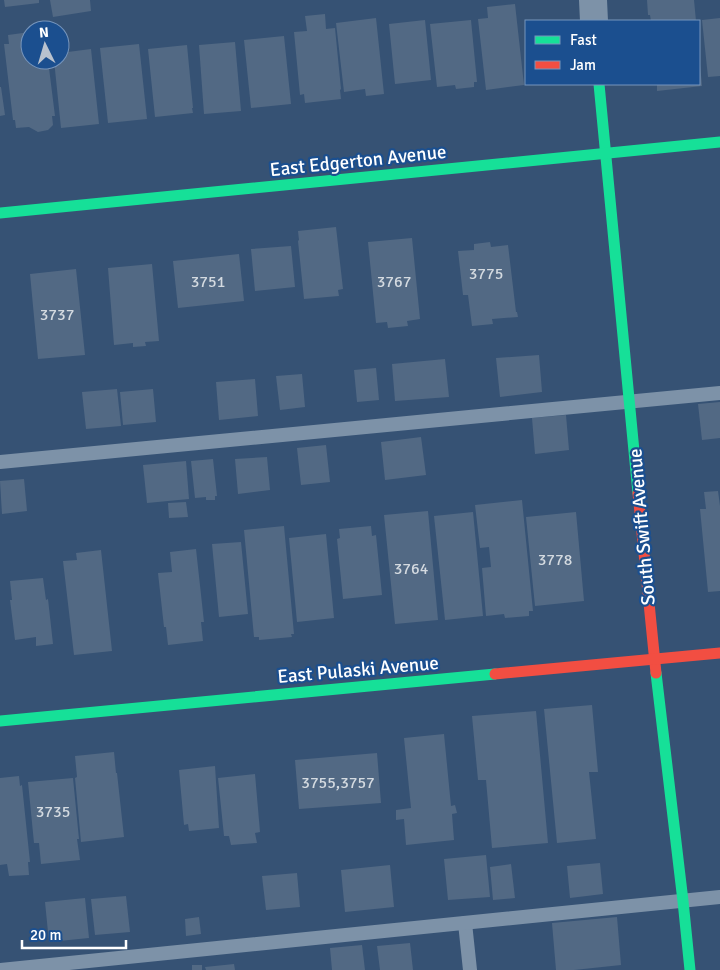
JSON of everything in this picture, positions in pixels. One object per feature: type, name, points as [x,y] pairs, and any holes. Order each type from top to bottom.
[{"type":"street","points":[[593,0],[594,20]]},
{"type":"street","name":"South Swift Avenue","points":[[600,85],[654,659],[690,970]]},
{"type":"street","name":"East Edgerton Avenue","points":[[0,212],[720,142]]},
{"type":"street","name":"East Pulaski Avenue","points":[[0,721],[720,653]]},
{"type":"lane","points":[[0,462],[720,394]]},
{"type":"lane","points":[[0,970],[720,897]]},
{"type":"lane","points":[[465,923],[470,970]]},
{"type":"building","points":[[4,0],[39,0],[39,3],[5,7]]},
{"type":"building","points":[[50,0],[90,0],[91,11],[53,17]]},
{"type":"building","points":[[647,0],[694,0],[696,20],[651,20],[650,15],[648,15]]},
{"type":"building","points":[[515,4],[524,85],[486,90],[478,19],[488,18],[487,7]]},
{"type":"building","points":[[325,14],[326,29],[335,28],[341,99],[305,103],[304,94],[300,95],[294,32],[307,31],[305,16]]},
{"type":"building","points":[[376,18],[384,94],[366,96],[365,89],[344,92],[336,23]]},
{"type":"building","points":[[720,18],[720,76],[708,77],[702,20]]},
{"type":"building","points":[[425,20],[431,80],[395,84],[389,24]]},
{"type":"building","points":[[471,20],[477,82],[474,82],[474,87],[456,89],[455,85],[437,87],[430,24]]},
{"type":"building","points":[[20,33],[20,70],[49,70],[55,116],[52,116],[53,125],[48,130],[38,132],[29,127],[16,128],[15,120],[13,120],[4,44],[9,44],[8,35]]},
{"type":"building","points":[[284,36],[291,104],[251,108],[244,40]]},
{"type":"building","points":[[235,42],[241,111],[204,114],[199,45]]},
{"type":"building","points":[[139,44],[147,119],[108,123],[100,48]]},
{"type":"building","points":[[187,45],[193,113],[155,117],[148,49]]},
{"type":"building","points":[[91,49],[99,124],[61,128],[55,70],[70,70],[70,52]]},
{"type":"building","points":[[700,64],[702,86],[657,91],[657,85],[700,85]]},
{"type":"building","points":[[0,87],[5,115],[0,116]]},
{"type":"building","points":[[336,227],[343,289],[338,290],[339,296],[304,299],[298,231]]},
{"type":"building","points":[[412,238],[420,319],[407,321],[408,326],[388,328],[387,322],[376,323],[368,242]]},
{"type":"building","points":[[490,242],[491,247],[508,245],[518,317],[492,319],[493,324],[472,326],[468,295],[463,295],[458,251],[474,250],[474,244]]},
{"type":"building","points":[[291,246],[295,287],[255,291],[251,249]]},
{"type":"building","points":[[239,254],[244,301],[178,308],[173,261]]},
{"type":"building","points":[[152,264],[159,341],[145,342],[146,346],[133,347],[133,343],[114,345],[108,268]]},
{"type":"building","points":[[76,269],[85,355],[38,359],[30,274]]},
{"type":"building","points":[[539,355],[542,392],[500,397],[496,358]]},
{"type":"building","points":[[445,359],[449,397],[395,401],[392,364]]},
{"type":"building","points":[[376,368],[379,400],[357,402],[354,370]]},
{"type":"building","points":[[302,374],[305,407],[280,410],[276,376]]},
{"type":"building","points":[[255,379],[258,416],[219,420],[216,382]]},
{"type":"building","points":[[117,389],[121,426],[86,429],[82,392]]},
{"type":"building","points":[[153,389],[156,422],[123,425],[120,392]]},
{"type":"building","points":[[720,402],[720,438],[702,440],[698,404]]},
{"type":"building","points":[[566,415],[569,450],[535,454],[532,418]]},
{"type":"building","points":[[421,437],[426,475],[385,480],[381,442]]},
{"type":"building","points":[[326,445],[330,482],[301,485],[297,448]]},
{"type":"building","points":[[267,457],[270,490],[238,494],[235,459]]},
{"type":"building","points":[[213,459],[217,496],[215,496],[215,500],[206,500],[206,497],[195,498],[191,461]]},
{"type":"building","points":[[186,461],[189,499],[147,503],[143,465]]},
{"type":"building","points":[[24,479],[27,511],[2,514],[0,481]]},
{"type":"building","points":[[718,491],[720,506],[720,591],[708,592],[700,509],[706,509],[704,492]]},
{"type":"building","points":[[522,500],[533,611],[529,611],[529,616],[505,618],[504,614],[486,616],[482,568],[491,567],[489,547],[480,548],[475,505]]},
{"type":"building","points":[[186,502],[188,517],[169,518],[168,503]]},
{"type":"building","points":[[428,511],[438,620],[395,624],[384,515]]},
{"type":"building","points":[[473,512],[483,616],[445,620],[434,516]]},
{"type":"building","points":[[576,512],[584,601],[535,606],[526,517]]},
{"type":"building","points":[[284,526],[294,634],[291,634],[292,637],[259,640],[259,637],[254,637],[244,530]]},
{"type":"building","points":[[371,526],[372,536],[376,535],[382,595],[343,599],[337,539],[340,538],[339,529]]},
{"type":"building","points":[[326,534],[334,618],[297,622],[289,538]]},
{"type":"building","points":[[241,542],[248,614],[219,617],[212,544]]},
{"type":"building","points":[[196,549],[204,622],[201,622],[203,641],[168,645],[158,573],[172,572],[170,552]]},
{"type":"building","points":[[101,550],[112,651],[74,655],[63,561],[77,560],[76,553]]},
{"type":"building","points":[[43,578],[46,600],[48,599],[53,644],[36,646],[36,637],[15,640],[10,600],[12,600],[10,581]]},
{"type":"building","points":[[592,705],[598,772],[589,772],[596,839],[557,843],[544,709]]},
{"type":"building","points":[[536,711],[548,843],[492,848],[486,780],[478,780],[472,716]]},
{"type":"building","points":[[444,734],[451,806],[455,805],[457,813],[452,814],[454,840],[406,845],[404,819],[396,820],[396,810],[411,808],[404,738]]},
{"type":"building","points":[[114,752],[124,837],[81,842],[75,778],[77,777],[75,756]]},
{"type":"building","points":[[377,753],[381,803],[299,809],[295,760]]},
{"type":"building","points":[[215,766],[219,828],[189,831],[188,824],[184,825],[179,770]]},
{"type":"building","points":[[255,774],[260,832],[255,833],[257,843],[231,845],[229,836],[224,836],[218,778]]},
{"type":"building","points":[[19,776],[20,786],[22,785],[30,862],[28,862],[29,875],[9,876],[7,864],[0,865],[0,778]]},
{"type":"building","points":[[73,778],[80,860],[41,864],[39,843],[34,843],[28,782]]},
{"type":"building","points":[[486,855],[490,897],[448,900],[444,859]]},
{"type":"building","points":[[600,863],[603,894],[570,898],[567,866]]},
{"type":"building","points":[[511,864],[515,898],[493,900],[490,867]]},
{"type":"building","points":[[390,865],[394,907],[345,912],[341,870]]},
{"type":"building","points":[[297,873],[300,907],[266,910],[262,876]]},
{"type":"building","points":[[126,896],[130,932],[95,935],[91,899]]},
{"type":"building","points":[[85,898],[89,938],[49,942],[45,902]]},
{"type":"building","points":[[199,917],[201,934],[186,936],[185,919]]},
{"type":"building","points":[[617,917],[621,965],[556,970],[552,923]]},
{"type":"building","points":[[410,943],[413,970],[380,970],[377,946]]},
{"type":"building","points":[[362,945],[365,970],[332,970],[330,948]]},
{"type":"building","points":[[234,964],[235,970],[206,970],[205,967]]},
{"type":"building","points":[[192,965],[202,965],[202,970],[192,970]]},
{"type":"traffic: fast","points":[[599,85],[638,493]]},
{"type":"traffic: fast","points":[[0,213],[720,142]]},
{"type":"traffic: fast","points":[[656,673],[690,970]]},
{"type":"traffic: fast","points":[[0,721],[495,674]]},
{"type":"traffic: jam","points":[[638,493],[656,673]]},
{"type":"traffic: jam","points":[[495,674],[720,653]]}]
